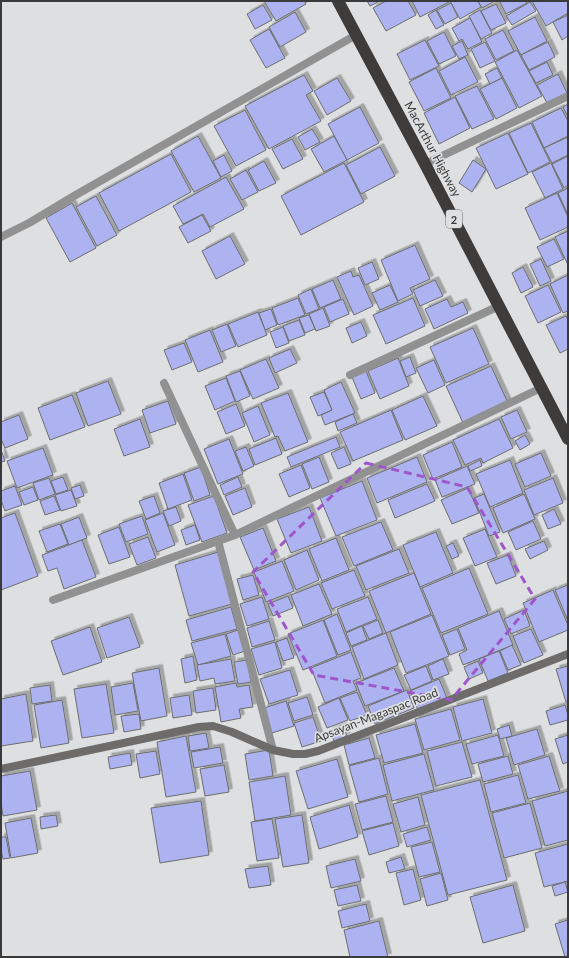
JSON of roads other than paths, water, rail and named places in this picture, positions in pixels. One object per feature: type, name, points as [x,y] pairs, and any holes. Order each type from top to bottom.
[{"type":"highway","name":"MacArthur Highway","points":[[338,1],[425,164],[568,439]]},
{"type":"street","points":[[1,237],[29,223],[356,35]]},
{"type":"street","points":[[425,164],[568,96]]},
{"type":"street","points":[[350,375],[499,306]]},
{"type":"street","points":[[164,383],[235,536]]},
{"type":"street","points":[[52,600],[235,536],[542,388]]},
{"type":"street","points":[[218,541],[273,750]]},
{"type":"street","name":"Apsayan-Magaspac Road","points":[[1,769],[199,727],[213,726],[232,732],[273,750],[293,754],[305,754],[318,751],[568,654]]}]
